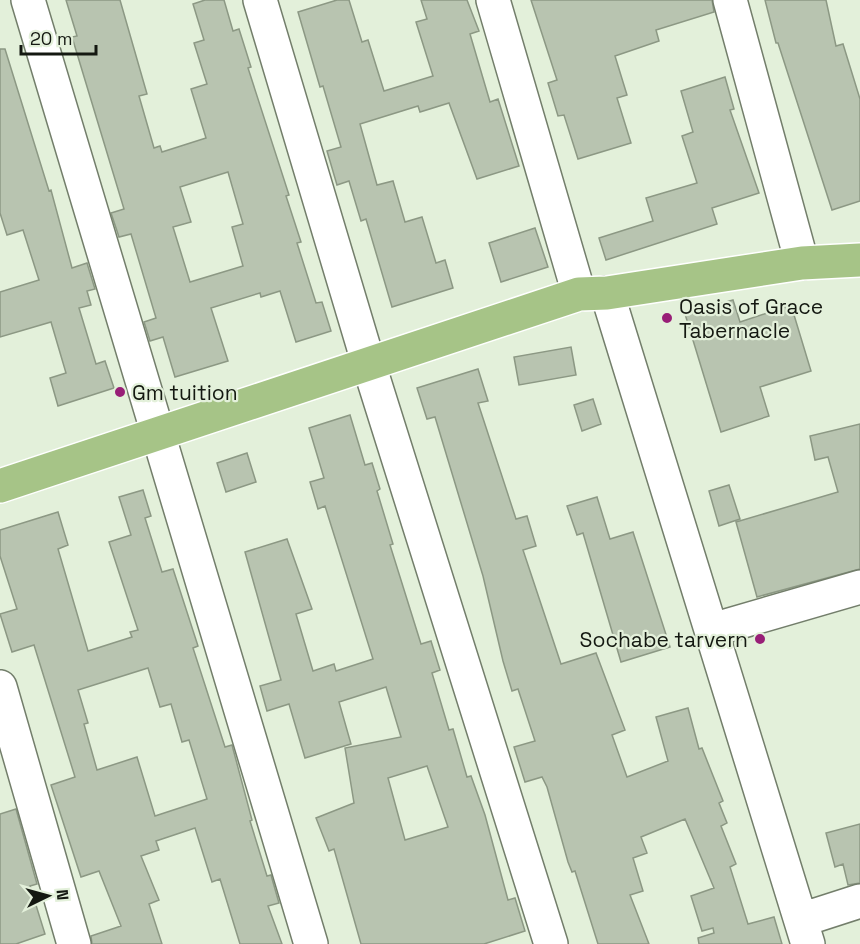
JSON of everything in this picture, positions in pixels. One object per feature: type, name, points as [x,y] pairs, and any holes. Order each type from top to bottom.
[{"type":"main road","points":[[0,486],[159,432],[593,293],[802,263],[860,260]]},
{"type":"street","points":[[28,0],[311,944]]},
{"type":"street","points":[[260,0],[369,365],[551,944]]},
{"type":"street","points":[[493,0],[712,630],[804,932],[860,902]]},
{"type":"street","points":[[730,0],[802,263]]},
{"type":"street","points":[[712,630],[860,587]]},
{"type":"street","points":[[0,687],[74,944]]},
{"type":"building","points":[[66,0],[120,0],[147,94],[139,96],[154,148],[160,146],[162,152],[206,138],[191,89],[207,84],[194,43],[204,40],[193,4],[205,0],[224,0],[233,31],[239,29],[251,67],[248,68],[289,195],[286,196],[301,242],[297,243],[316,303],[322,302],[331,331],[296,342],[280,291],[261,297],[260,293],[211,308],[228,361],[175,377],[163,337],[150,341],[144,322],[156,318],[131,234],[119,237],[111,213],[124,209],[72,37],[77,36]],"holes":[[[228,172],[243,224],[232,227],[243,266],[190,282],[173,227],[191,222],[180,187]]]},
{"type":"building","points":[[337,0],[349,0],[362,42],[368,40],[384,91],[433,76],[416,22],[427,19],[421,0],[467,0],[479,31],[470,34],[490,102],[498,99],[519,166],[477,179],[449,103],[420,112],[418,106],[360,124],[377,185],[393,181],[405,222],[422,217],[436,263],[445,260],[453,288],[392,307],[366,219],[361,221],[349,181],[337,185],[327,151],[341,147],[298,12]]},
{"type":"building","points":[[531,0],[712,0],[714,12],[656,30],[659,41],[615,56],[627,95],[617,98],[631,143],[578,159],[564,115],[558,116],[548,83],[557,80]]},
{"type":"building","points":[[765,0],[826,0],[836,46],[843,44],[860,99],[860,201],[832,210],[778,43],[776,43]]},
{"type":"building","points":[[0,49],[5,49],[49,191],[51,190],[72,268],[87,263],[95,289],[87,291],[91,305],[79,308],[96,364],[105,361],[114,388],[58,406],[50,378],[66,373],[51,322],[0,337],[0,292],[39,280],[23,230],[7,235],[0,213]]},
{"type":"building","points":[[725,77],[734,109],[730,110],[759,193],[712,208],[717,224],[606,260],[599,238],[653,221],[646,198],[697,183],[682,136],[693,132],[681,91]]},
{"type":"building","points":[[535,228],[548,267],[501,282],[489,243]]},
{"type":"building","points":[[733,300],[740,322],[791,305],[811,371],[760,387],[769,416],[721,432],[685,314]]},
{"type":"building","points":[[571,347],[576,375],[519,385],[514,357]]},
{"type":"building","points":[[478,369],[488,401],[478,403],[516,519],[527,516],[536,546],[523,550],[561,664],[596,653],[625,730],[612,735],[627,777],[668,761],[656,717],[688,708],[699,749],[702,748],[723,801],[719,803],[727,823],[721,826],[736,864],[730,867],[748,924],[774,917],[782,944],[699,944],[698,938],[714,933],[713,928],[702,931],[691,896],[714,888],[685,819],[641,837],[647,853],[633,858],[643,891],[630,895],[649,944],[598,944],[575,871],[572,872],[568,862],[547,787],[542,777],[525,782],[514,747],[535,741],[518,689],[512,691],[483,576],[435,417],[427,419],[417,388]]},
{"type":"building","points":[[593,399],[601,424],[582,431],[574,405]]},
{"type":"building","points":[[350,415],[365,465],[372,463],[380,489],[377,491],[393,544],[390,545],[421,644],[431,641],[440,670],[432,673],[449,730],[453,729],[467,777],[471,776],[485,815],[508,900],[515,898],[525,931],[484,944],[361,944],[334,849],[329,851],[316,818],[354,803],[345,748],[401,737],[386,687],[339,702],[351,744],[305,758],[289,704],[267,711],[260,686],[281,680],[245,552],[287,539],[312,609],[296,614],[313,671],[334,664],[336,671],[373,659],[325,506],[318,509],[310,482],[324,478],[309,428]],"holes":[[[427,766],[448,827],[405,840],[388,778]]]},
{"type":"building","points":[[860,424],[860,569],[757,597],[736,522],[838,492],[828,457],[815,460],[810,436]]},
{"type":"building","points":[[247,453],[256,482],[226,492],[217,463]]},
{"type":"building","points":[[729,485],[740,519],[719,526],[709,491]]},
{"type":"building","points":[[143,490],[151,516],[145,518],[162,572],[173,569],[198,646],[193,648],[225,747],[232,745],[252,820],[250,821],[267,876],[271,875],[279,903],[268,906],[282,944],[240,944],[220,879],[212,882],[195,828],[156,841],[159,850],[141,856],[159,900],[149,904],[162,944],[92,944],[91,936],[121,926],[99,871],[81,877],[51,785],[75,777],[34,645],[12,652],[0,614],[17,609],[0,556],[0,530],[58,512],[68,545],[58,549],[88,651],[132,637],[130,632],[138,630],[109,542],[131,535],[119,497]],"holes":[[[148,668],[160,707],[171,704],[182,742],[189,740],[207,799],[155,816],[137,757],[97,770],[84,724],[88,723],[78,690]]]},
{"type":"building","points":[[597,497],[610,539],[633,532],[670,647],[621,662],[583,533],[577,535],[567,506]]},
{"type":"building","points":[[16,809],[37,884],[30,886],[45,934],[16,944],[0,944],[0,814]]},
{"type":"building","points":[[860,824],[860,883],[848,885],[843,864],[835,867],[826,833]]},
{"type":"place","name":"Oasis of Grace Tabernacle","points":[[667,318]]},
{"type":"place","name":"Gm tuition","points":[[120,392]]},
{"type":"place","name":"Sochabe tarvern","points":[[760,639]]}]
